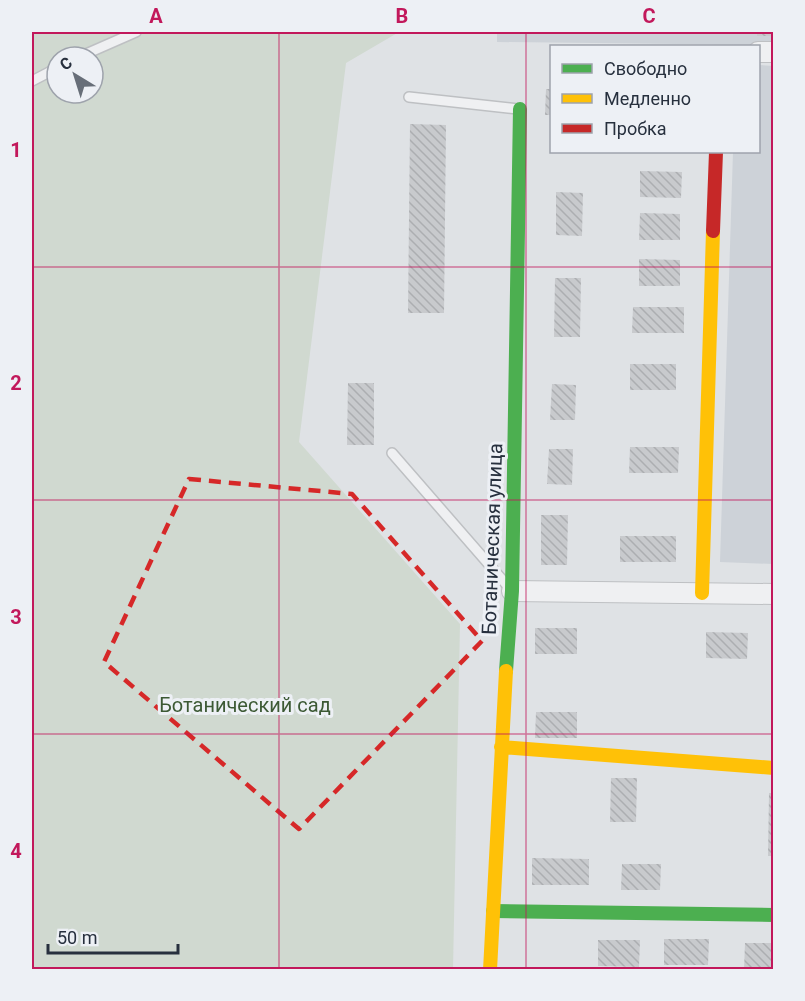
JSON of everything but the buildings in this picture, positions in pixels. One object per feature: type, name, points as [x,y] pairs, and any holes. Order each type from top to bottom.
[{"type":"street","name":"Ботаническая улица","points":[[490,969],[501,747],[512,591],[520,109]]},
{"type":"street","points":[[702,594],[716,153]]},
{"type":"street","points":[[512,591],[774,594]]},
{"type":"street","points":[[501,747],[774,768]]},
{"type":"street","points":[[493,911],[774,915]]},
{"type":"lane","points":[[105,46],[136,32]]},
{"type":"lane","points":[[409,97],[520,109]]},
{"type":"lane","points":[[392,453],[512,591]]},
{"type":"highlighted area","points":[[189,479],[352,494],[482,641],[299,829],[104,662]]},
{"type":"shaded area","points":[[497,32],[774,32],[773,45],[497,42]]},
{"type":"shaded area","points":[[760,65],[774,66],[773,564],[720,562],[733,153],[760,153]]},
{"type":"green space","name":"Ботанический сад","points":[[32,32],[399,32],[346,63],[299,442],[460,624],[453,969],[32,969]]},
{"type":"traffic: fast","points":[[506,671],[512,591],[520,109]]},
{"type":"traffic: fast","points":[[493,911],[774,915]]},
{"type":"traffic: slow","points":[[702,593],[713,231]]},
{"type":"traffic: slow","points":[[490,970],[506,671]]},
{"type":"traffic: slow","points":[[501,747],[774,768]]},
{"type":"traffic: jam","points":[[713,231],[716,153]]}]
